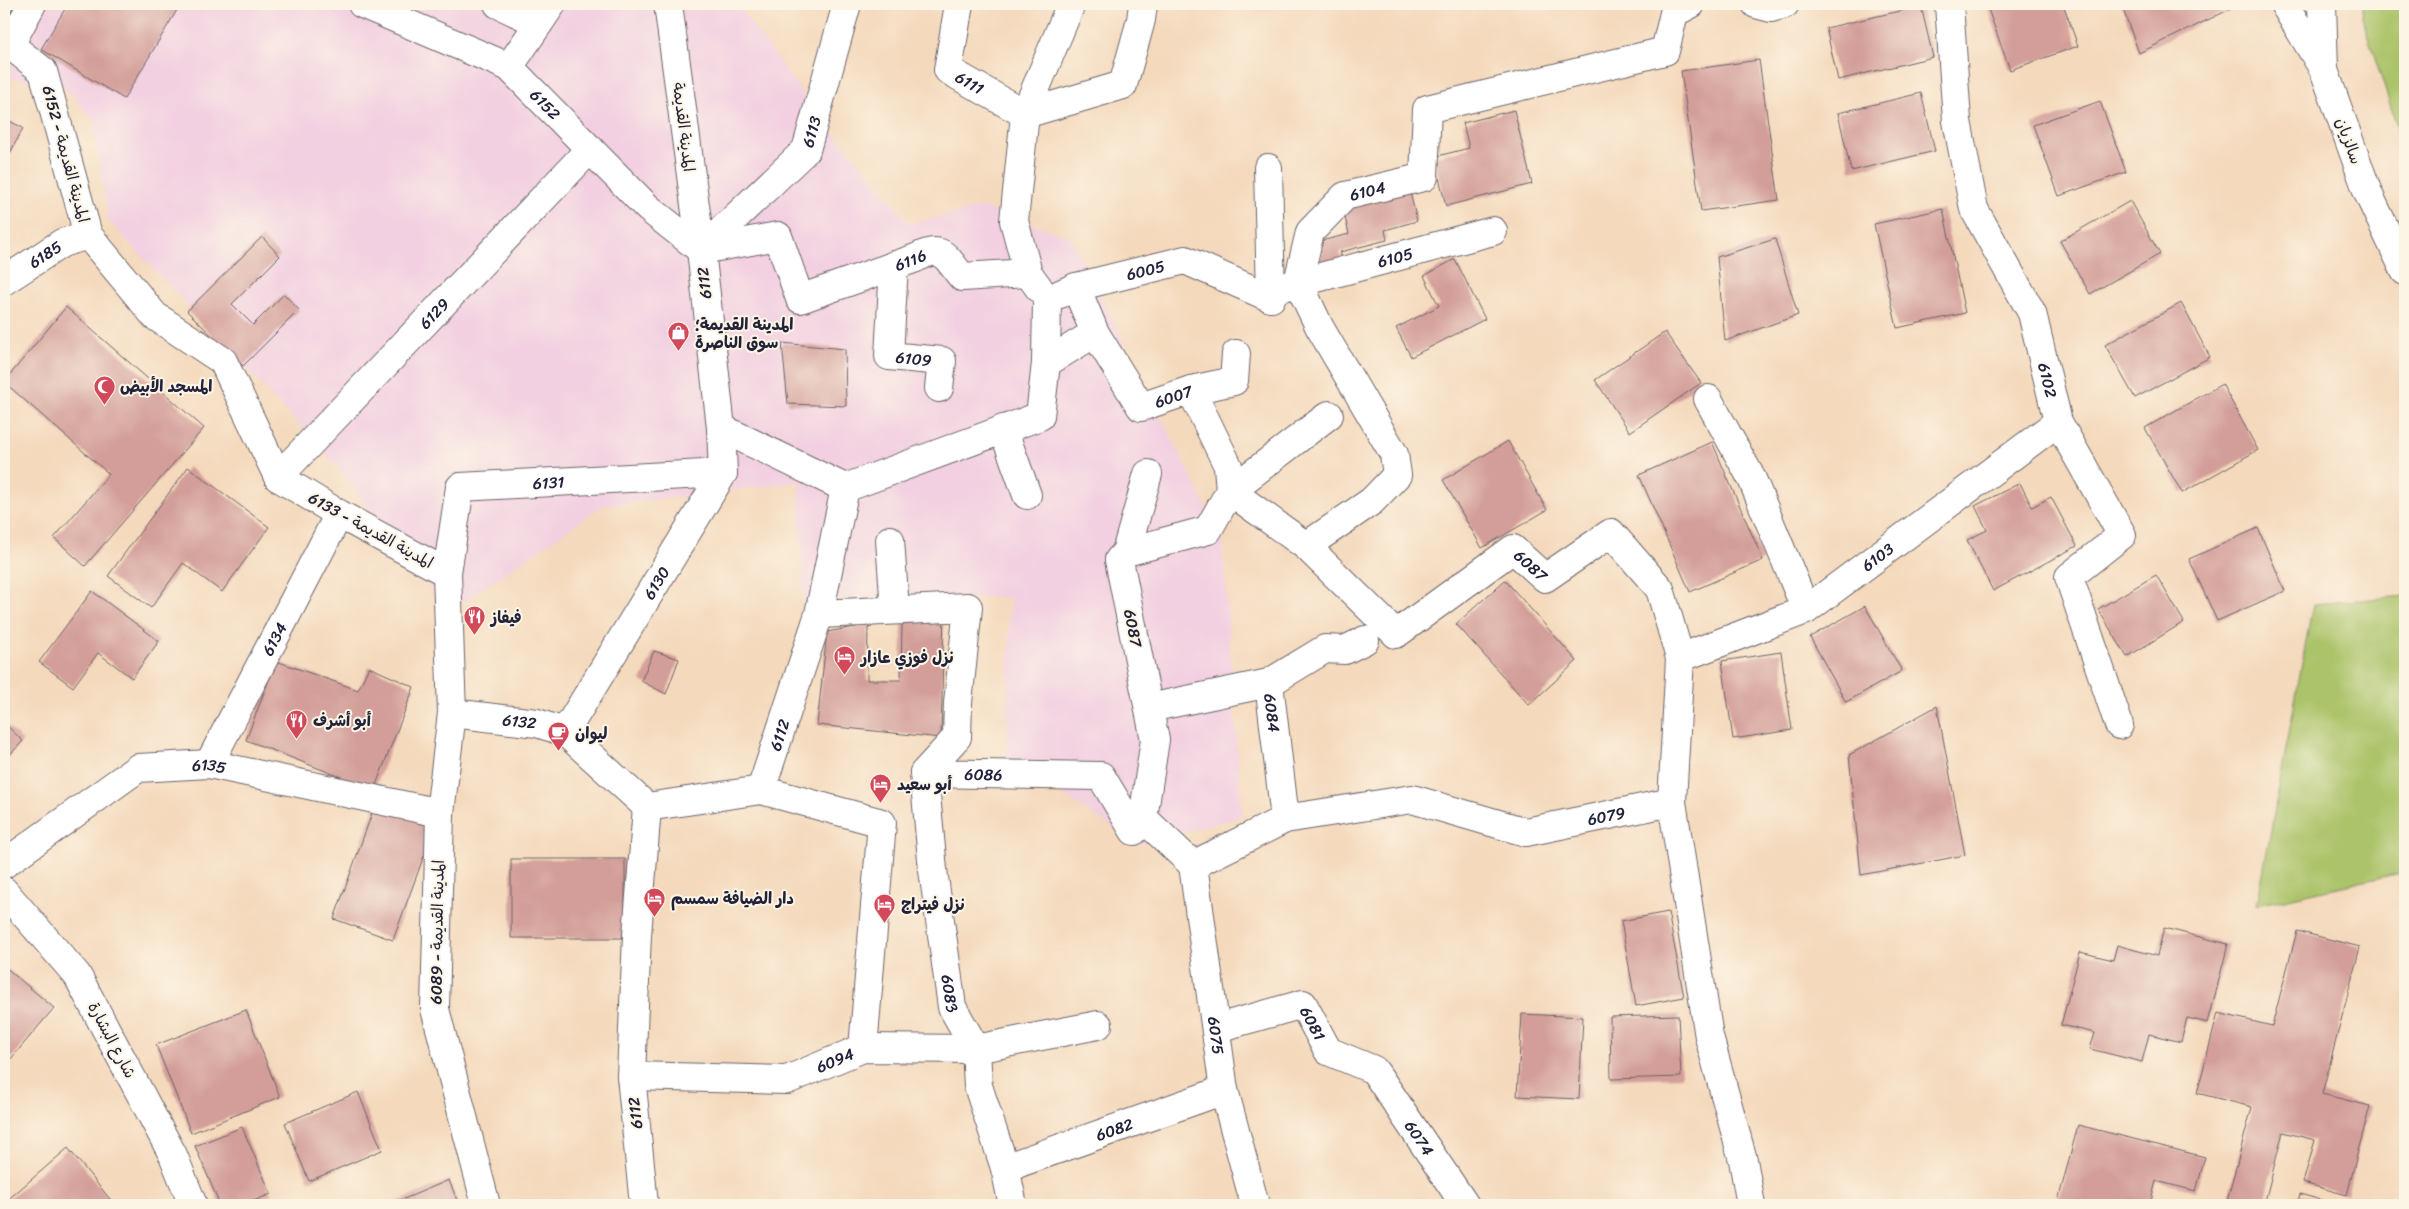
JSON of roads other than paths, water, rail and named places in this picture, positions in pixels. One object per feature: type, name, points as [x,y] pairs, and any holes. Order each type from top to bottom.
[{"type":"street","name":"المدينة القديمة - 6152","points":[[32,4],[10,45],[43,71],[88,235],[155,316],[223,362],[278,477]]},
{"type":"street","name":"6152","points":[[362,4],[509,67],[648,208],[701,250]]},
{"type":"street","points":[[498,4],[546,13],[509,67]]},
{"type":"street","name":"المدينة القديمة","points":[[668,4],[701,250]]},
{"type":"street","name":"6113","points":[[701,250],[806,150],[847,4]]},
{"type":"street","name":"6111","points":[[959,4],[948,70],[1025,114]]},
{"type":"street","points":[[723,473],[721,428],[845,488],[1040,416],[1046,363],[1047,299],[1028,273],[1014,221],[1025,114],[1071,4]]},
{"type":"street","points":[[1025,114],[1122,85],[1141,20],[1143,4]]},
{"type":"street","name":"6104","points":[[1298,282],[1310,232],[1345,196],[1424,177],[1427,109],[1665,51],[1674,13],[1691,4]]},
{"type":"street","points":[[1756,4],[1771,8],[1785,4]]},
{"type":"street","name":"6102","points":[[1949,4],[1957,121],[1974,209],[2032,313],[2058,422],[2122,535],[2069,577],[2119,725]]},
{"type":"street","points":[[2284,4],[2324,70]]},
{"type":"street","name":"سالزيان","points":[[2322,4],[2324,70],[2368,193],[2405,271]]},
{"type":"street","name":"6129","points":[[278,477],[590,149]]},
{"type":"street","points":[[1268,168],[1271,298]]},
{"type":"street","name":"6105","points":[[1298,282],[1492,231]]},
{"type":"street","name":"6185","points":[[4,281],[62,243],[88,235]]},
{"type":"street","name":"6116","points":[[701,250],[778,236],[800,299],[916,258],[928,251],[936,250],[941,252],[962,277],[1028,273]]},
{"type":"street","name":"6112","points":[[701,250],[721,428]]},
{"type":"street","name":"6005","points":[[1047,299],[1076,287],[1185,260],[1271,298]]},
{"type":"street","name":"6109","points":[[894,265],[889,356],[942,361],[939,388]]},
{"type":"street","points":[[1271,298],[1284,286],[1298,282],[1320,328],[1394,454],[1397,475],[1372,501],[1306,546]]},
{"type":"street","name":"6007","points":[[1076,287],[1095,333],[1141,407],[1191,390],[1234,381],[1236,354]]},
{"type":"street","points":[[1046,363],[1095,333]]},
{"type":"street","points":[[1191,390],[1228,466],[1230,491]]},
{"type":"street","points":[[1708,400],[1752,479],[1806,610]]},
{"type":"street","points":[[1126,552],[1208,530],[1230,491],[1328,415]]},
{"type":"street","name":"6103","points":[[1680,658],[1806,610],[2058,422]]},
{"type":"street","points":[[1003,429],[1026,495]]},
{"type":"street","name":"6131","points":[[447,573],[460,487],[723,473]]},
{"type":"street","name":"6130","points":[[565,732],[723,473]]},
{"type":"street","name":"6087","points":[[1143,818],[1155,740],[1119,560],[1126,552],[1148,474]]},
{"type":"street","name":"المدينة القديمة - 6133","points":[[278,477],[339,514],[447,573],[452,713]]},
{"type":"street","name":"6112","points":[[761,790],[819,614],[845,488]]},
{"type":"street","name":"6087","points":[[1230,491],[1306,546],[1396,634],[1513,549],[1545,578],[1611,533],[1660,590],[1680,658],[1672,802]]},
{"type":"street","name":"6134","points":[[209,764],[339,514]]},
{"type":"street","points":[[890,540],[895,610]]},
{"type":"street","name":"6086","points":[[819,614],[968,607],[958,703],[957,737],[924,773]]},
{"type":"street","name":"6084","points":[[1285,819],[1269,683],[1325,649],[1345,650],[1365,640]]},
{"type":"street","points":[[1149,708],[1269,683]]},
{"type":"street","name":"6132","points":[[452,713],[537,723],[565,732],[646,807]]},
{"type":"street","name":"المدينة القديمة - 6089","points":[[452,713],[440,813],[435,1009],[486,1205]]},
{"type":"street","name":"6135","points":[[4,864],[138,768],[209,764],[440,813]]},
{"type":"street","name":"6086","points":[[924,773],[1101,776],[1134,831],[1143,818]]},
{"type":"street","name":"6083","points":[[924,773],[934,870],[952,1007],[976,1049],[978,1086],[1005,1168],[1013,1205]]},
{"type":"street","points":[[646,807],[761,790],[882,823],[863,1048]]},
{"type":"street","name":"6079","points":[[1193,865],[1285,819],[1412,798],[1526,832],[1672,802]]},
{"type":"street","points":[[1672,802],[1709,1038],[1743,1160],[1751,1205]]},
{"type":"street","name":"6112","points":[[644,1205],[631,1076],[637,935],[646,807]]},
{"type":"street","points":[[1143,818],[1193,865]]},
{"type":"street","name":"6075","points":[[1193,865],[1217,1028],[1224,1090],[1255,1205]]},
{"type":"street","name":"شارع البشارة","points":[[4,891],[77,974],[173,1155],[193,1205]]},
{"type":"street","name":"6081","points":[[1217,1028],[1303,1004],[1328,1051],[1374,1070]]},
{"type":"street","name":"6094","points":[[631,1076],[787,1080],[863,1048],[976,1049],[1098,1025]]},
{"type":"street","name":"6074","points":[[1374,1070],[1465,1205]]},
{"type":"street","name":"6082","points":[[1005,1168],[1224,1090]]},
{"type":"place","name":"المدينة القديمة؛ سوق الناصرة","points":[[679,352]]},
{"type":"place","name":"المسجد الأبيض","points":[[104,405]]},
{"type":"place","name":"فيفاز","points":[[475,636]]},
{"type":"place","name":"نزل فوزي عازار","points":[[845,676]]},
{"type":"place","name":"أبو أشرف","points":[[297,739]]},
{"type":"place","name":"ليوان","points":[[559,752]]},
{"type":"place","name":"أبو سعيد","points":[[881,803]]},
{"type":"place","name":"دار الضيافة سمسم","points":[[655,917]]},
{"type":"place","name":"نزل فيتراج","points":[[885,923]]}]
